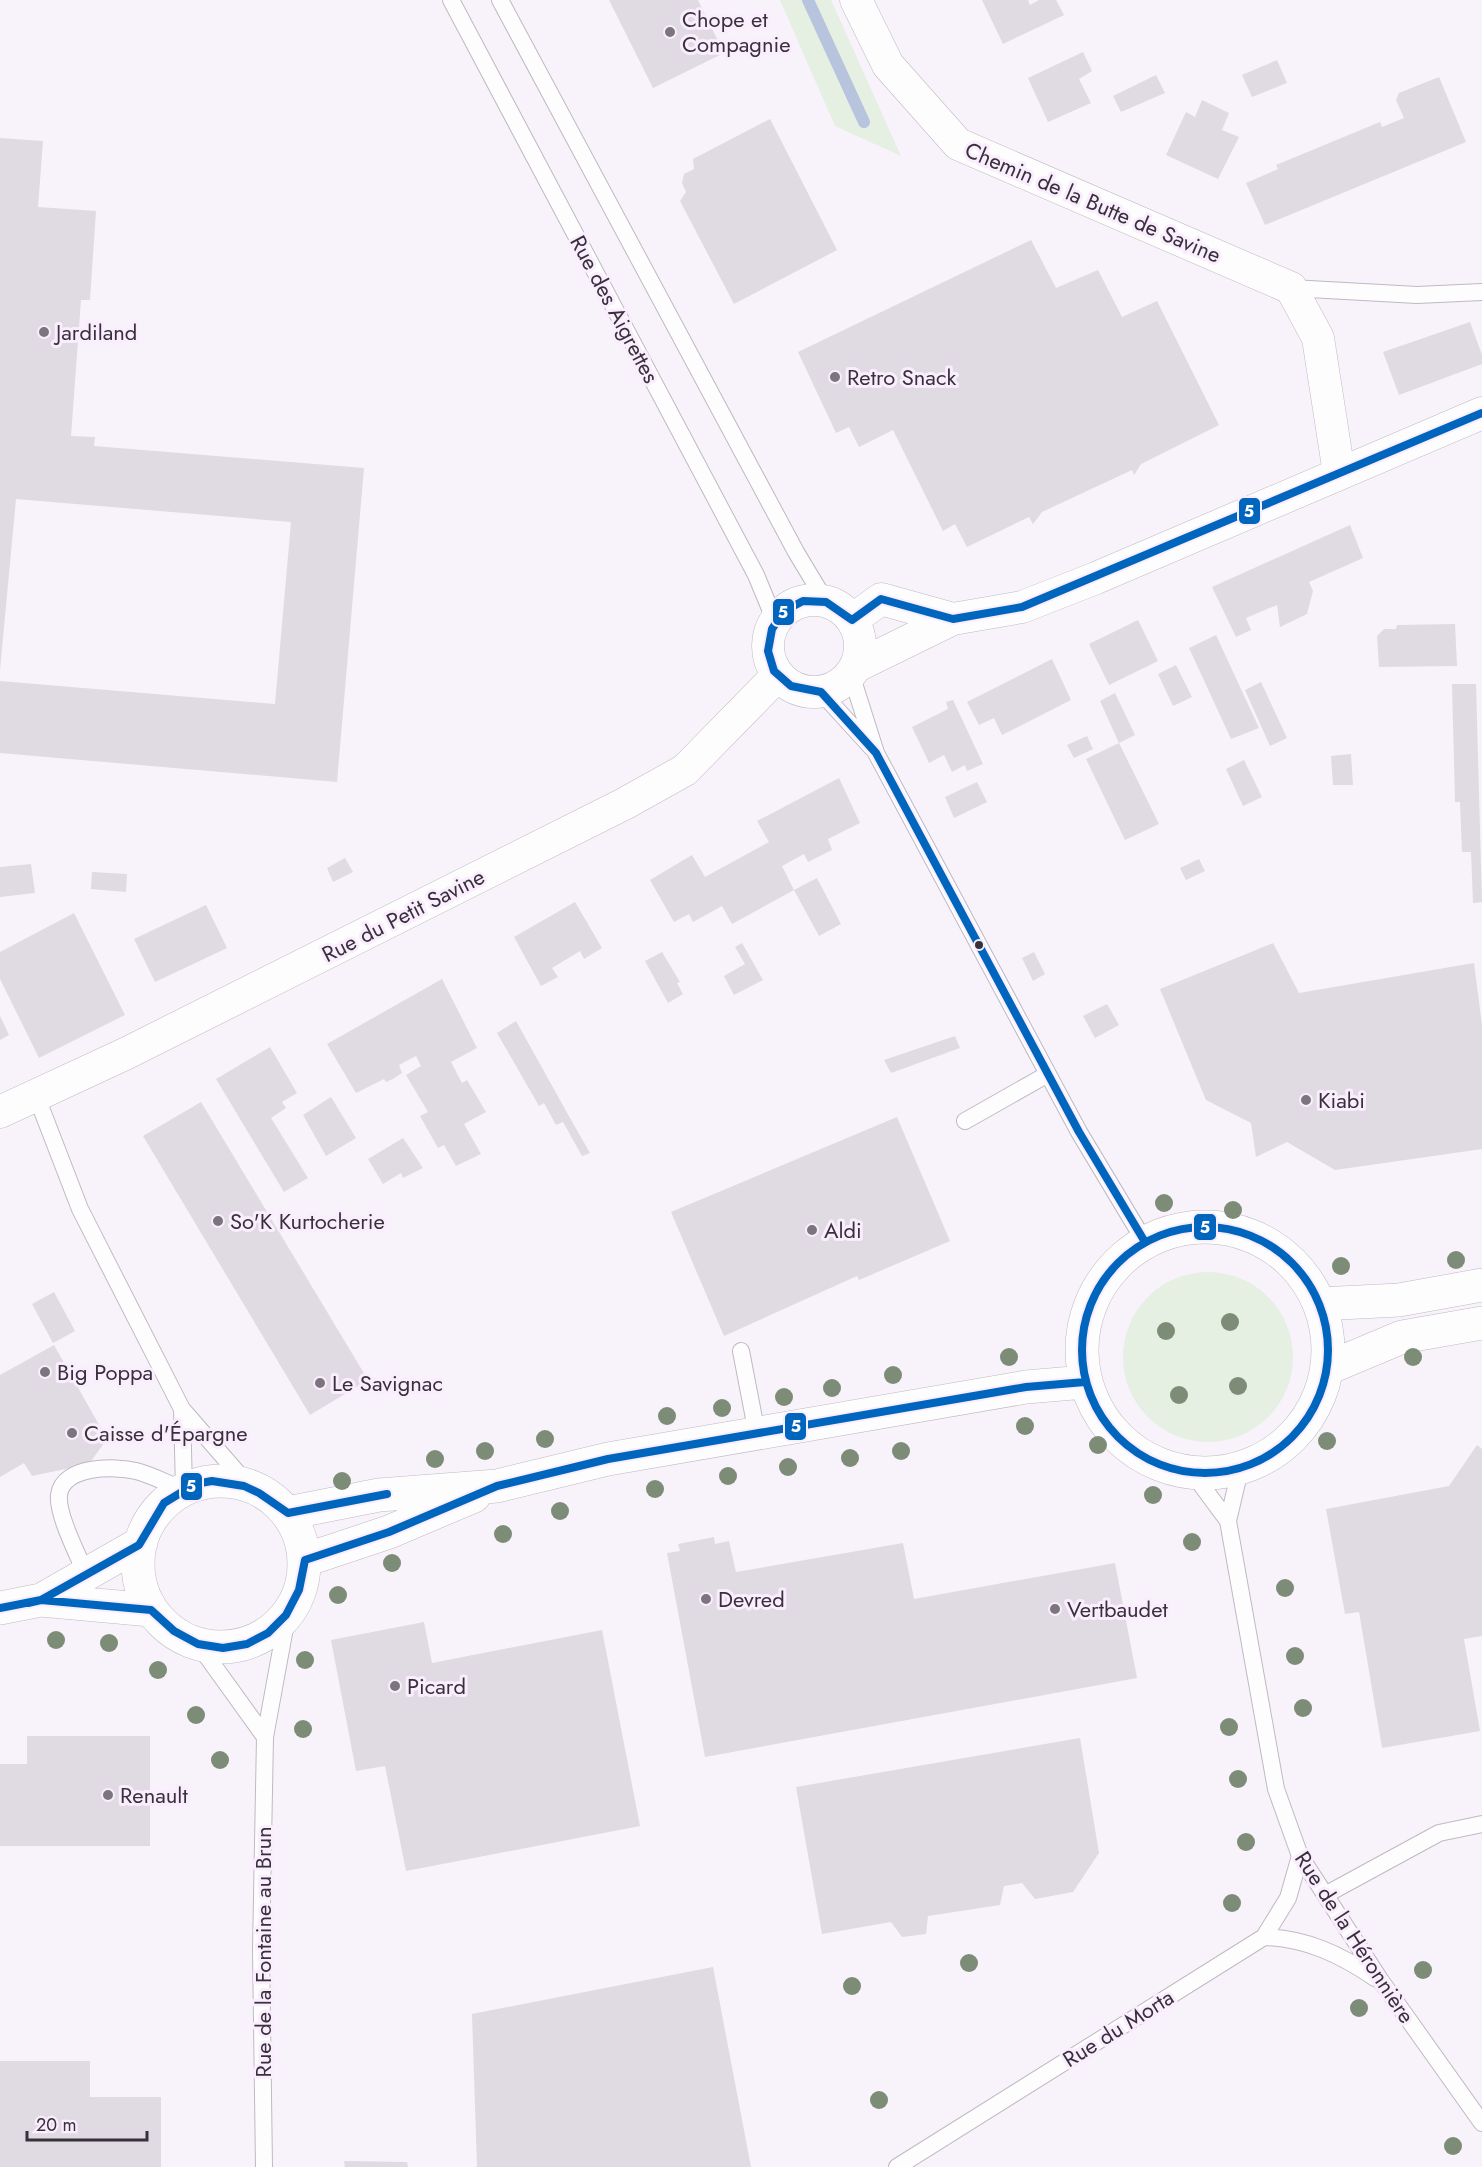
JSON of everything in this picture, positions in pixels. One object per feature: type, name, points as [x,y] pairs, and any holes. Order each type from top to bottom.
[{"type":"street","name":"Chemin de la Butte de Savine","points":[[856,0],[888,65],[958,144],[1291,288]]},
{"type":"street","points":[[1291,288],[1318,338],[1339,473]]},
{"type":"street","points":[[853,671],[860,644],[852,620],[840,608],[826,602],[808,601],[793,606],[775,621],[767,645],[770,661],[778,675],[790,686],[806,692],[821,692],[839,686],[853,671],[953,619],[1022,607],[1096,578],[1482,413]]},
{"type":"street","points":[[852,620],[881,599],[953,619]]},
{"type":"street","name":"Rue du Petit Savine","points":[[0,1112],[127,1053],[614,810],[675,776],[685,770],[778,675]]},
{"type":"street","points":[[1210,1226],[1252,1235],[1297,1267],[1320,1304],[1327,1325],[1328,1368],[1314,1409],[1287,1444],[1240,1470],[1194,1475],[1152,1463],[1108,1429],[1085,1382],[1080,1343],[1090,1301],[1111,1268],[1144,1242],[1167,1232],[1210,1226]]},
{"type":"street","points":[[1320,1304],[1399,1300],[1482,1285]]},
{"type":"street","points":[[1328,1368],[1402,1337],[1482,1323]]},
{"type":"street","points":[[305,1560],[388,1532],[497,1486],[608,1459],[1026,1387],[1085,1382]]},
{"type":"street","points":[[227,1481],[248,1485],[270,1497],[288,1513],[300,1536],[305,1560],[303,1580],[297,1599],[287,1617],[269,1633],[247,1644],[222,1648],[198,1644],[164,1625],[151,1610],[141,1589],[141,1543],[165,1503],[184,1490],[205,1483],[227,1481]]},
{"type":"street","points":[[288,1513],[379,1494],[497,1486]]},
{"type":"street","points":[[41,1600],[141,1543]]},
{"type":"street","points":[[0,1608],[41,1600],[151,1610]]},
{"type":"lane","name":"Rue des Aigrettes","points":[[451,0],[756,575],[775,621]]},
{"type":"lane","points":[[500,0],[791,543],[826,602]]},
{"type":"lane","name":"Chemin de la Butte de Savine","points":[[1291,288],[1417,295],[1482,292]]},
{"type":"lane","points":[[853,671],[876,753],[1079,1132],[1144,1242]]},
{"type":"lane","points":[[821,692],[876,753]]},
{"type":"lane","points":[[965,1121],[1048,1074]]},
{"type":"lane","points":[[36,1095],[80,1209],[182,1409],[248,1485]]},
{"type":"lane","points":[[741,1351],[757,1434]]},
{"type":"lane","points":[[86,1574],[62,1513],[59,1494],[66,1481],[83,1472],[108,1468],[137,1471],[184,1490],[182,1409]]},
{"type":"lane","points":[[1228,1521],[1240,1470]]},
{"type":"lane","points":[[1194,1475],[1228,1521]]},
{"type":"lane","name":"Rue de la Héronnière","points":[[1228,1521],[1276,1789],[1299,1856],[1381,1981],[1482,2123]]},
{"type":"lane","name":"Rue de la Fontaine au Brun","points":[[264,2167],[261,1950],[265,1737],[287,1617]]},
{"type":"lane","points":[[198,1644],[265,1737]]},
{"type":"lane","points":[[1325,1895],[1439,1833],[1482,1824]]},
{"type":"lane","name":"Rue du Morta","points":[[897,2167],[1264,1936],[1288,1898],[1299,1856]]},
{"type":"lane","points":[[1264,1936],[1289,1937],[1343,1957],[1381,1981]]},
{"type":"shaded area","points":[[780,0],[831,0],[901,156],[835,126]]},
{"type":"shaded area","points":[[1208,1272],[1240,1279],[1268,1297],[1286,1325],[1293,1357],[1286,1389],[1268,1417],[1240,1435],[1208,1442],[1176,1435],[1148,1417],[1130,1389],[1123,1357],[1130,1325],[1148,1297],[1176,1279]]},
{"type":"building","points":[[609,0],[698,0],[724,53],[653,88]]},
{"type":"building","points":[[982,0],[1028,0],[1030,5],[1039,0],[1056,0],[1064,15],[1003,44]]},
{"type":"building","points":[[1083,52],[1092,71],[1079,79],[1091,103],[1048,122],[1028,78]]},
{"type":"building","points":[[1277,60],[1287,83],[1252,97],[1242,75]]},
{"type":"building","points":[[1156,75],[1165,93],[1121,112],[1113,96]]},
{"type":"building","points":[[1439,77],[1466,142],[1265,225],[1246,183],[1278,169],[1276,165],[1380,122],[1382,127],[1404,118],[1396,100],[1399,93]]},
{"type":"building","points":[[1202,100],[1229,113],[1222,130],[1239,137],[1218,179],[1166,155],[1186,112],[1195,117]]},
{"type":"building","points":[[770,119],[837,250],[734,304],[680,201],[686,192],[682,183],[684,174],[694,169],[693,159]]},
{"type":"building","points":[[0,138],[43,141],[38,207],[96,211],[90,300],[81,300],[71,436],[95,437],[94,446],[364,468],[337,782],[0,753],[0,681],[275,704],[291,522],[16,499],[0,670]]},
{"type":"building","points":[[1031,240],[1056,288],[1098,270],[1122,317],[1157,301],[1219,425],[1141,464],[1134,475],[1132,470],[1042,512],[1033,524],[1029,517],[967,547],[955,524],[943,531],[893,430],[859,447],[849,427],[836,433],[798,352]]},
{"type":"building","points":[[1470,322],[1482,355],[1482,364],[1399,395],[1383,352]]},
{"type":"building","points":[[1350,525],[1363,558],[1309,582],[1313,591],[1307,614],[1280,627],[1277,605],[1246,618],[1251,630],[1236,637],[1212,587]]},
{"type":"building","points":[[1138,620],[1158,661],[1109,685],[1089,644]]},
{"type":"building","points":[[1455,624],[1457,666],[1379,667],[1377,636],[1384,629],[1396,629],[1397,625]]},
{"type":"building","points":[[1216,635],[1259,728],[1231,739],[1189,648]]},
{"type":"building","points":[[1052,659],[1071,700],[1002,735],[994,718],[979,725],[967,702]]},
{"type":"building","points":[[1176,665],[1192,697],[1173,706],[1158,674]]},
{"type":"building","points":[[1261,682],[1287,738],[1270,746],[1245,690]]},
{"type":"building","points":[[1452,684],[1476,684],[1482,902],[1473,903],[1471,852],[1462,852],[1460,802],[1455,802]]},
{"type":"building","points":[[1115,693],[1135,735],[1119,743],[1100,701]]},
{"type":"building","points":[[953,700],[983,764],[967,771],[965,765],[952,772],[944,755],[929,763],[912,727],[948,709],[946,702]]},
{"type":"building","points":[[1087,736],[1093,749],[1074,758],[1067,745]]},
{"type":"building","points":[[1119,743],[1159,824],[1125,840],[1086,759]]},
{"type":"building","points":[[1351,754],[1353,785],[1333,785],[1331,756]]},
{"type":"building","points":[[1244,760],[1262,797],[1243,806],[1226,769]]},
{"type":"building","points":[[839,778],[860,823],[828,839],[832,850],[808,862],[804,854],[782,866],[794,890],[732,924],[722,906],[693,922],[689,914],[674,922],[650,880],[692,855],[705,877],[769,842],[757,821]]},
{"type":"building","points":[[977,782],[987,802],[954,818],[945,797]]},
{"type":"building","points":[[345,858],[353,872],[333,882],[327,868]]},
{"type":"building","points":[[1199,859],[1205,871],[1186,880],[1180,868]]},
{"type":"building","points":[[31,864],[35,893],[0,897],[0,867]]},
{"type":"building","points":[[92,872],[127,874],[126,892],[91,889]]},
{"type":"building","points":[[817,878],[841,924],[819,936],[794,890]]},
{"type":"building","points":[[575,902],[602,948],[584,959],[580,951],[552,968],[558,977],[541,986],[514,937]]},
{"type":"building","points":[[206,905],[227,948],[155,982],[134,939]]},
{"type":"building","points":[[74,913],[125,1015],[39,1058],[0,979],[0,952]]},
{"type":"building","points":[[742,943],[763,980],[734,995],[724,976],[745,964],[735,947]]},
{"type":"building","points":[[1273,943],[1299,993],[1474,963],[1482,1025],[1482,1149],[1335,1170],[1287,1142],[1256,1157],[1251,1123],[1206,1100],[1160,989]]},
{"type":"building","points":[[662,952],[680,982],[677,983],[683,994],[668,1003],[645,961]]},
{"type":"building","points":[[1034,952],[1045,974],[1033,981],[1022,958]]},
{"type":"building","points":[[442,979],[477,1048],[451,1062],[462,1083],[467,1080],[486,1112],[464,1124],[481,1154],[456,1166],[444,1145],[438,1148],[420,1116],[428,1112],[406,1075],[421,1066],[416,1056],[399,1065],[402,1073],[393,1079],[386,1082],[384,1079],[356,1093],[327,1044]]},
{"type":"building","points":[[1107,1004],[1119,1025],[1095,1038],[1083,1016]]},
{"type":"building","points":[[0,1016],[9,1035],[0,1040]]},
{"type":"building","points":[[516,1021],[590,1153],[582,1156],[563,1122],[556,1125],[544,1103],[539,1106],[497,1033]]},
{"type":"building","points":[[955,1036],[960,1048],[891,1073],[884,1060]]},
{"type":"building","points":[[270,1047],[297,1093],[282,1102],[286,1108],[271,1118],[308,1178],[284,1192],[216,1079]]},
{"type":"building","points":[[331,1097],[356,1138],[326,1156],[303,1115]]},
{"type":"building","points":[[201,1102],[368,1380],[310,1415],[143,1136]]},
{"type":"building","points":[[897,1117],[950,1241],[859,1280],[857,1276],[724,1336],[671,1212]]},
{"type":"building","points":[[403,1138],[423,1168],[403,1178],[401,1173],[383,1184],[368,1159]]},
{"type":"building","points":[[54,1292],[75,1331],[53,1343],[32,1304]]},
{"type":"building","points":[[54,1345],[107,1439],[89,1464],[32,1476],[24,1463],[0,1477],[0,1375]]},
{"type":"building","points":[[1477,1445],[1482,1449],[1482,1636],[1464,1639],[1480,1731],[1382,1748],[1359,1612],[1345,1614],[1326,1509],[1449,1486]]},
{"type":"building","points":[[714,1537],[715,1544],[729,1541],[736,1572],[903,1543],[914,1599],[1115,1563],[1137,1678],[705,1757],[667,1553],[680,1551],[678,1544]]},
{"type":"building","points":[[424,1622],[432,1663],[602,1630],[640,1826],[406,1871],[385,1766],[356,1771],[331,1640]]},
{"type":"building","points":[[27,1736],[150,1736],[150,1846],[0,1846],[0,1764],[27,1764]]},
{"type":"building","points":[[1080,1738],[1099,1853],[1073,1892],[1035,1899],[1022,1883],[1004,1886],[1000,1905],[928,1916],[926,1934],[902,1937],[891,1922],[822,1934],[796,1787]]},
{"type":"building","points":[[713,1967],[751,2167],[477,2167],[472,2014]]},
{"type":"building","points":[[0,2061],[90,2061],[90,2097],[161,2097],[161,2167],[0,2167]]},
{"type":"building","points":[[344,2161],[407,2162],[408,2167],[345,2167]]},
{"type":"waterway","points":[[808,0],[864,122]]},
{"type":"transit line","name":"5","points":[[1145,1242],[1079,1132],[876,753],[821,692],[791,686],[774,671],[768,651],[772,629],[784,611],[803,601],[826,602],[852,620],[881,599],[953,619],[1022,607],[1482,413]]},
{"type":"transit line","name":"5","points":[[1205,1227],[1229,1229],[1252,1236],[1273,1248],[1292,1263],[1307,1282],[1319,1303],[1326,1326],[1328,1350],[1326,1374],[1319,1397],[1307,1418],[1292,1437],[1273,1452],[1252,1464],[1229,1471],[1205,1473],[1181,1471],[1158,1464],[1137,1452],[1118,1437],[1103,1418],[1091,1397],[1084,1374],[1082,1350],[1084,1326],[1091,1303],[1103,1282],[1118,1263],[1137,1248],[1158,1236],[1181,1229],[1205,1227]]},
{"type":"transit line","name":"5","points":[[0,1608],[41,1600],[151,1610],[174,1631],[198,1644],[223,1648],[247,1644],[268,1633],[286,1615],[299,1590],[305,1560],[389,1532],[497,1486],[608,1459],[1026,1387],[1085,1382]]},
{"type":"transit line","name":"5","points":[[28,1603],[41,1600],[139,1545],[164,1503],[195,1484],[212,1481],[244,1486],[259,1493],[288,1513],[387,1494]]},
{"type":"place","name":"Chope et Compagnie","points":[[670,32]]},
{"type":"place","name":"Jardiland","points":[[44,332]]},
{"type":"place","name":"Retro Snack","points":[[835,377]]},
{"type":"place","name":"Kiabi","points":[[1306,1100]]},
{"type":"place","name":"So'K Kurtocherie","points":[[218,1221]]},
{"type":"place","name":"Aldi","points":[[812,1230]]},
{"type":"place","name":"Big Poppa","points":[[45,1372]]},
{"type":"place","name":"Le Savignac","points":[[320,1383]]},
{"type":"place","name":"Caisse d'Épargne","points":[[72,1433]]},
{"type":"place","name":"Devred","points":[[706,1599]]},
{"type":"place","name":"Vertbaudet","points":[[1055,1609]]},
{"type":"place","name":"Picard","points":[[395,1686]]},
{"type":"place","name":"Renault","points":[[108,1795]]}]
